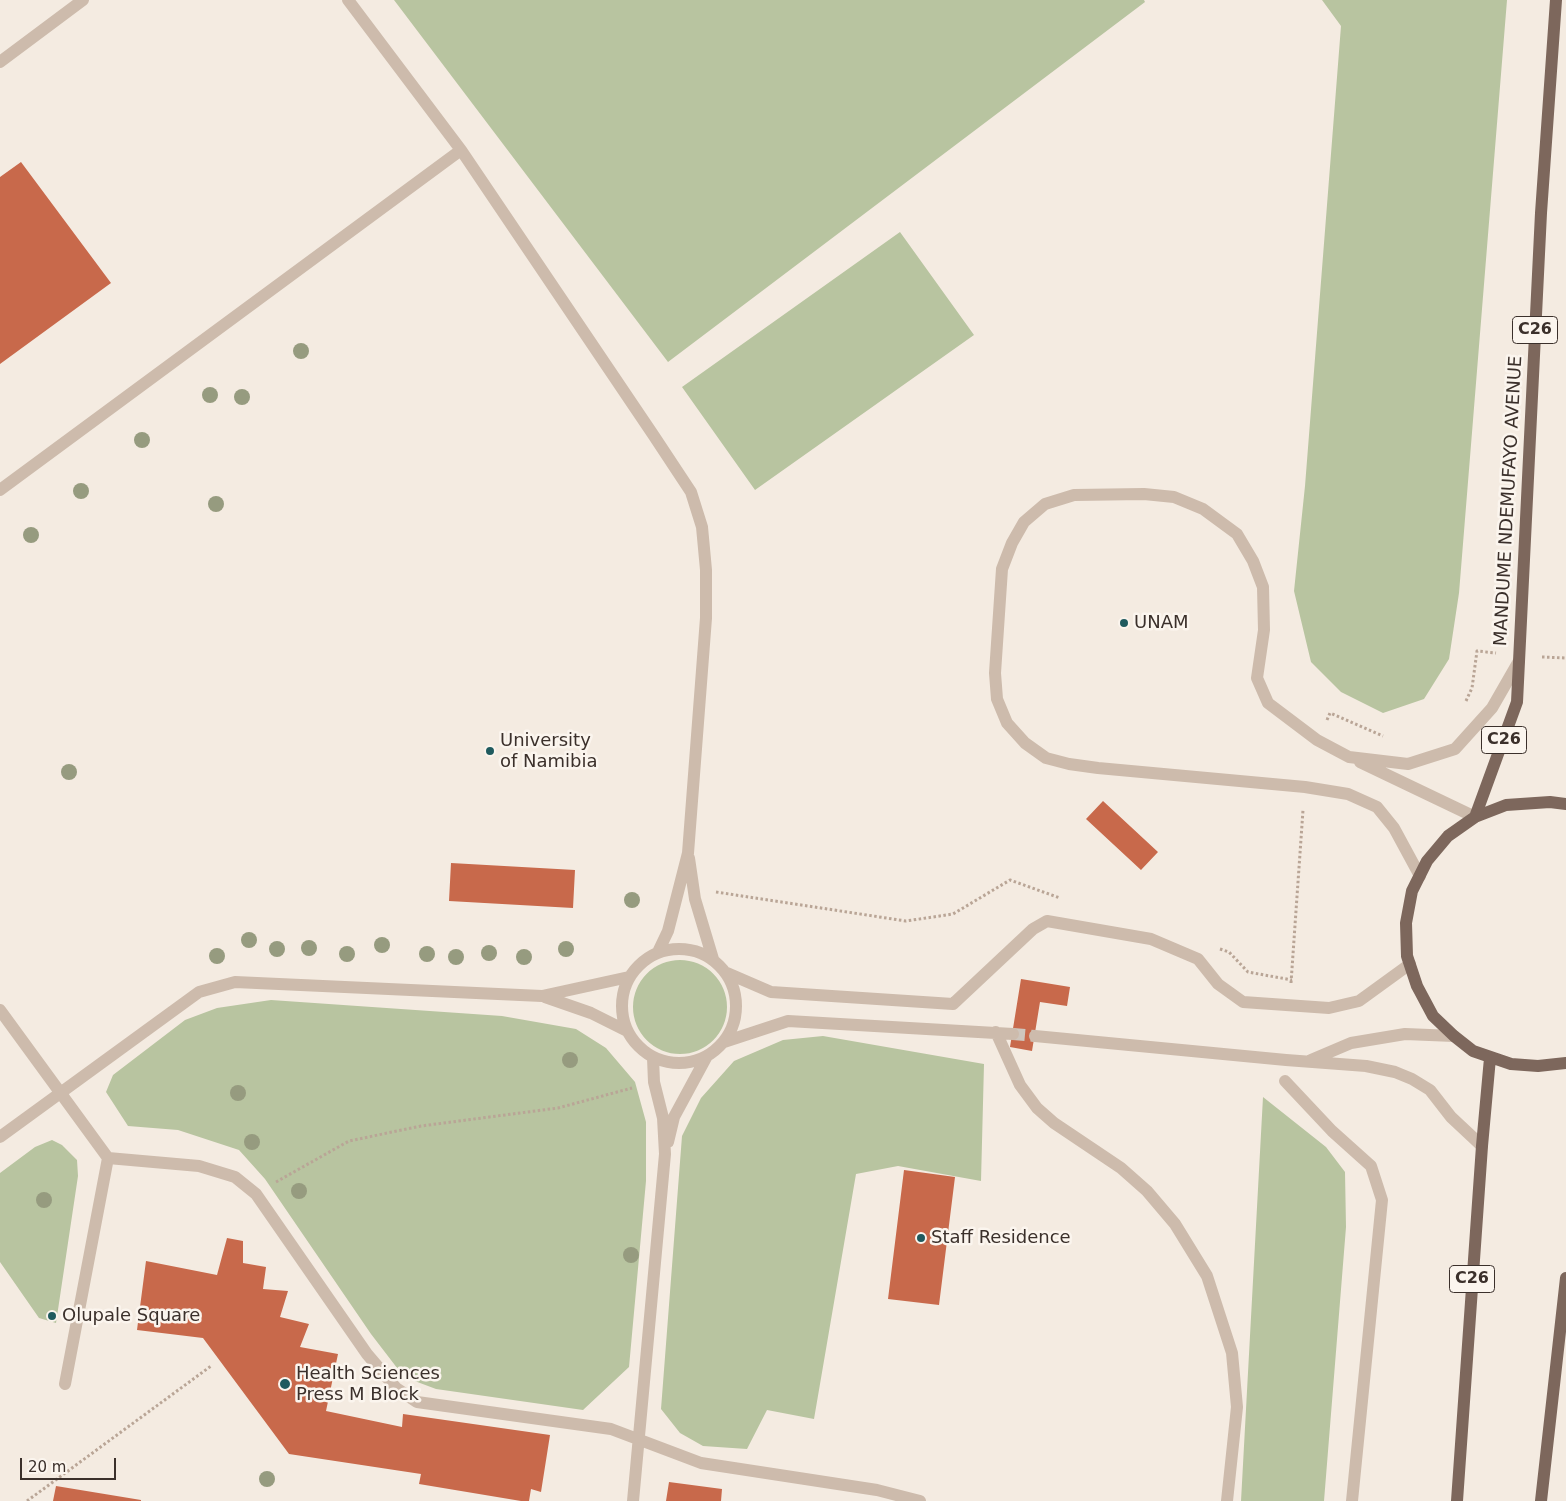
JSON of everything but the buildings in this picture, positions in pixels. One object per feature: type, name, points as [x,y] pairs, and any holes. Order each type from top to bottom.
[{"type":"main road","name":"MANDUME NDEMUFAYO AVENUE","points":[[1475,817],[1517,702],[1541,213],[1556,0]]},
{"type":"main road","points":[[1566,804],[1550,802],[1506,805],[1475,817],[1448,836],[1427,861],[1412,891],[1406,923],[1410,964],[1417,986],[1433,1016],[1454,1036],[1474,1051],[1511,1064],[1538,1066],[1566,1063]]},
{"type":"main road","name":"C26","points":[[1457,1501],[1490,1058]]},
{"type":"main road","points":[[1541,1501],[1566,1278]]},
{"type":"lane","points":[[0,62],[83,0]]},
{"type":"lane","points":[[348,0],[460,150],[685,484],[690,492],[699,518],[706,570],[706,618],[688,853],[668,931],[658,952]]},
{"type":"lane","points":[[0,490],[460,150]]},
{"type":"lane","points":[[1420,876],[1394,828],[1377,807],[1348,794],[1305,787],[1088,767],[1046,758],[1025,743],[1006,723],[997,700],[995,673],[1002,569],[1012,543],[1024,522],[1044,504],[1074,495],[1144,494],[1174,497],[1203,509],[1237,534],[1253,561],[1263,586],[1264,630],[1257,678],[1268,703],[1317,740],[1475,817]]},
{"type":"lane","points":[[1349,757],[1408,764],[1455,749],[1492,708],[1519,661]]},
{"type":"lane","points":[[688,853],[694,888],[713,959]]},
{"type":"lane","points":[[726,973],[771,992],[953,1004],[1033,929],[1047,921],[1151,940],[1177,950],[1198,959],[1218,984],[1243,1002],[1329,1008],[1359,1001],[1410,964]]},
{"type":"lane","points":[[677,948],[696,951],[713,959],[726,973],[735,991],[737,1010],[732,1029],[724,1042],[707,1056],[689,1062],[670,1063],[653,1058],[638,1046],[627,1032],[621,1013],[622,995],[629,977],[641,962],[658,952],[677,948]]},
{"type":"lane","points":[[0,1137],[198,992],[235,982],[542,996],[629,977]]},
{"type":"lane","points":[[542,996],[591,1013],[627,1032]]},
{"type":"lane","points":[[0,1010],[5,1026],[60,1093],[108,1158],[65,1384]]},
{"type":"lane","points":[[724,1042],[788,1020],[1013,1034]]},
{"type":"lane","points":[[996,1032],[1020,1085],[1037,1108],[1054,1123],[1121,1168],[1147,1191],[1175,1224],[1207,1276],[1232,1353],[1237,1407],[1227,1501]]},
{"type":"lane","points":[[1307,1062],[1351,1043],[1405,1034],[1454,1036]]},
{"type":"lane","points":[[1034,1036],[1366,1066],[1395,1072],[1412,1079],[1430,1090],[1451,1117],[1482,1146]]},
{"type":"lane","points":[[665,1154],[674,1117],[707,1056]]},
{"type":"lane","points":[[633,1501],[665,1154],[663,1118],[654,1082],[653,1058]]},
{"type":"lane","points":[[1285,1081],[1332,1130],[1371,1166],[1382,1200],[1352,1501]]},
{"type":"lane","points":[[108,1158],[199,1166],[235,1177],[256,1194],[367,1354],[396,1388],[417,1402],[610,1430],[700,1463],[877,1490],[920,1501]]},
{"type":"path","points":[[1463,707],[1472,688],[1477,651]]},
{"type":"path","points":[[1317,740],[1330,713],[1389,738]]},
{"type":"path","points":[[1290,1005],[1305,787]]},
{"type":"path","points":[[694,888],[906,922],[953,914],[1010,880],[1066,900]]},
{"type":"path","points":[[1177,950],[1213,947],[1229,952],[1248,972],[1292,980]]},
{"type":"path","points":[[256,1194],[349,1142],[420,1126],[558,1108],[654,1082]]},
{"type":"path","points":[[27,1501],[211,1366]]},
{"type":"green space","points":[[394,0],[1144,0],[1145,2],[668,362]]},
{"type":"green space","points":[[1322,0],[1507,0],[1459,593],[1449,659],[1424,699],[1383,713],[1341,692],[1311,662],[1294,591],[1305,486],[1341,26]]},
{"type":"green space","points":[[900,232],[974,335],[755,490],[682,387]]},
{"type":"green space","points":[[680,960],[698,964],[713,974],[723,989],[727,1007],[723,1025],[713,1040],[698,1050],[680,1054],[662,1050],[647,1040],[637,1025],[633,1007],[637,989],[647,974],[662,964]]},
{"type":"green space","points":[[271,1000],[502,1016],[576,1029],[606,1048],[635,1082],[646,1122],[646,1181],[629,1367],[583,1410],[436,1389],[404,1377],[371,1334],[265,1179],[239,1150],[178,1130],[128,1126],[106,1092],[113,1075],[185,1020],[217,1008]]},
{"type":"green space","points":[[823,1036],[984,1064],[981,1181],[898,1166],[856,1174],[814,1419],[767,1410],[747,1449],[703,1446],[680,1433],[661,1409],[682,1136],[701,1098],[734,1061],[783,1040]]},
{"type":"green space","points":[[1263,1097],[1326,1147],[1345,1172],[1346,1227],[1324,1501],[1241,1501]]},
{"type":"green space","name":"Olupale Square","points":[[52,1140],[62,1145],[77,1160],[78,1176],[56,1323],[39,1318],[0,1262],[0,1173],[35,1147]]},
{"type":"tunnel","points":[[1013,1034],[1035,1036]]},
{"type":"place","name":"UNAM","points":[[1124,623]]},
{"type":"place","name":"University of Namibia","points":[[490,751]]},
{"type":"place","name":"Staff Residence","points":[[921,1238]]},
{"type":"place","name":"Olupale Square","points":[[52,1316]]},
{"type":"place","name":"Health Sciences Press M Block","points":[[285,1384]]}]
